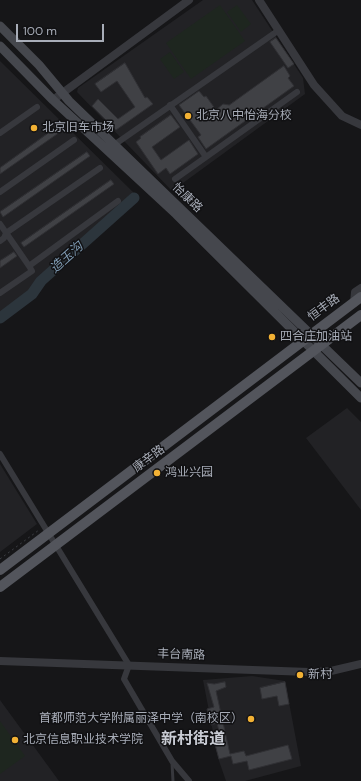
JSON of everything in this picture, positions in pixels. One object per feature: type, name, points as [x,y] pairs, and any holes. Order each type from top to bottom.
[{"type":"main road","name":"怡康路","points":[[0,26],[39,65],[61,92],[114,145],[312,334],[361,383]]},
{"type":"main road","name":"怡康路","points":[[0,46],[53,100],[176,214],[361,398]]},
{"type":"main road","name":"恒丰路","points":[[303,341],[357,300]]},
{"type":"main road","points":[[314,351],[360,316]]},
{"type":"main road","name":"康辛路","points":[[0,570],[47,529],[303,341]]},
{"type":"main road","name":"康辛路","points":[[0,587],[314,351]]},
{"type":"street","points":[[53,100],[61,92],[189,0]]},
{"type":"street","points":[[259,0],[314,85],[342,116],[361,125]]},
{"type":"street","points":[[114,145],[279,30]]},
{"type":"street","points":[[175,179],[297,92]]},
{"type":"street","points":[[170,105],[206,157]]},
{"type":"street","points":[[0,133],[37,107]]},
{"type":"street","points":[[0,192],[74,140]]},
{"type":"street","points":[[0,241],[4,238],[6,233],[100,168]]},
{"type":"street","points":[[28,266],[118,201]]},
{"type":"street","points":[[0,224],[32,271],[0,293]]},
{"type":"street","points":[[357,300],[355,292],[361,288]]},
{"type":"street","points":[[0,454],[129,665],[124,679],[172,761],[189,781]]},
{"type":"street","name":"丰台南路","points":[[0,661],[309,672],[331,670],[361,664]]},
{"type":"lane","points":[[172,761],[173,781]]},
{"type":"path","points":[[0,559],[47,529]]},
{"type":"shaded area","name":"北京八中怡海分校","points":[[203,0],[252,0],[303,78],[305,94],[172,191],[77,92],[78,88]]},
{"type":"shaded area","points":[[220,5],[245,41],[191,79],[166,43]]},
{"type":"shaded area","points":[[237,5],[251,24],[241,32],[227,12]]},
{"type":"shaded area","points":[[170,52],[184,72],[174,79],[160,59]]},
{"type":"shaded area","name":"北京旧车市场","points":[[0,61],[135,194],[38,278],[31,290],[0,315]]},
{"type":"shaded area","points":[[347,408],[361,422],[361,510],[306,438]]},
{"type":"shaded area","points":[[0,464],[37,524],[0,552]]},
{"type":"shaded area","name":"首都师范大学附属丽泽中学（南校区）","points":[[252,676],[285,681],[301,766],[245,781],[226,781],[218,758],[203,680]]},
{"type":"shaded area","name":"北京信息职业技术学院","points":[[0,700],[59,781],[0,781]]},
{"type":"shaded area","points":[[0,721],[25,756],[0,774]]},
{"type":"building","points":[[276,38],[294,64],[288,68],[270,42]]},
{"type":"building","points":[[125,63],[145,98],[147,97],[153,104],[116,130],[92,106],[98,99],[118,119],[135,107],[117,81],[101,92],[95,84]]},
{"type":"building","points":[[284,66],[290,76],[288,78],[294,86],[206,149],[198,137],[201,135],[179,105],[199,91],[204,97],[206,96],[216,110],[223,104],[229,105]]},
{"type":"building","points":[[171,115],[180,127],[152,147],[161,160],[189,140],[198,154],[170,174],[166,168],[158,174],[136,142],[141,138],[140,137]]},
{"type":"building","points":[[57,127],[60,132],[0,174],[0,168]]},
{"type":"building","points":[[87,152],[90,156],[3,217],[0,212]]},
{"type":"building","points":[[111,180],[114,184],[24,247],[21,243]]},
{"type":"building","points":[[14,252],[17,256],[0,268],[0,261]]},
{"type":"building","points":[[225,682],[226,687],[216,691],[230,754],[244,751],[246,756],[288,745],[292,759],[249,770],[247,761],[233,764],[231,756],[219,759],[214,741],[221,739],[217,723],[211,725],[207,709],[214,707],[207,683],[214,684]]},
{"type":"building","points":[[285,682],[289,704],[279,706],[277,696],[262,699],[260,688]]},
{"type":"waterway","name":"造玉沟","points":[[0,318],[32,294],[41,281],[134,198]]},
{"type":"place","name":"北京八中怡海分校","points":[[188,116]]},
{"type":"place","name":"北京旧车市场","points":[[34,128]]},
{"type":"place","name":"四合庄加油站","points":[[272,337]]},
{"type":"place","name":"鸿业兴园","points":[[157,473]]},
{"type":"place","name":"新村","points":[[300,675]]},
{"type":"place","name":"首都师范大学附属丽泽中学（南校区）","points":[[251,719]]},
{"type":"place","name":"北京信息职业技术学院","points":[[15,740]]},
{"type":"district","name":"新村街道","points":[[193,740]]}]
